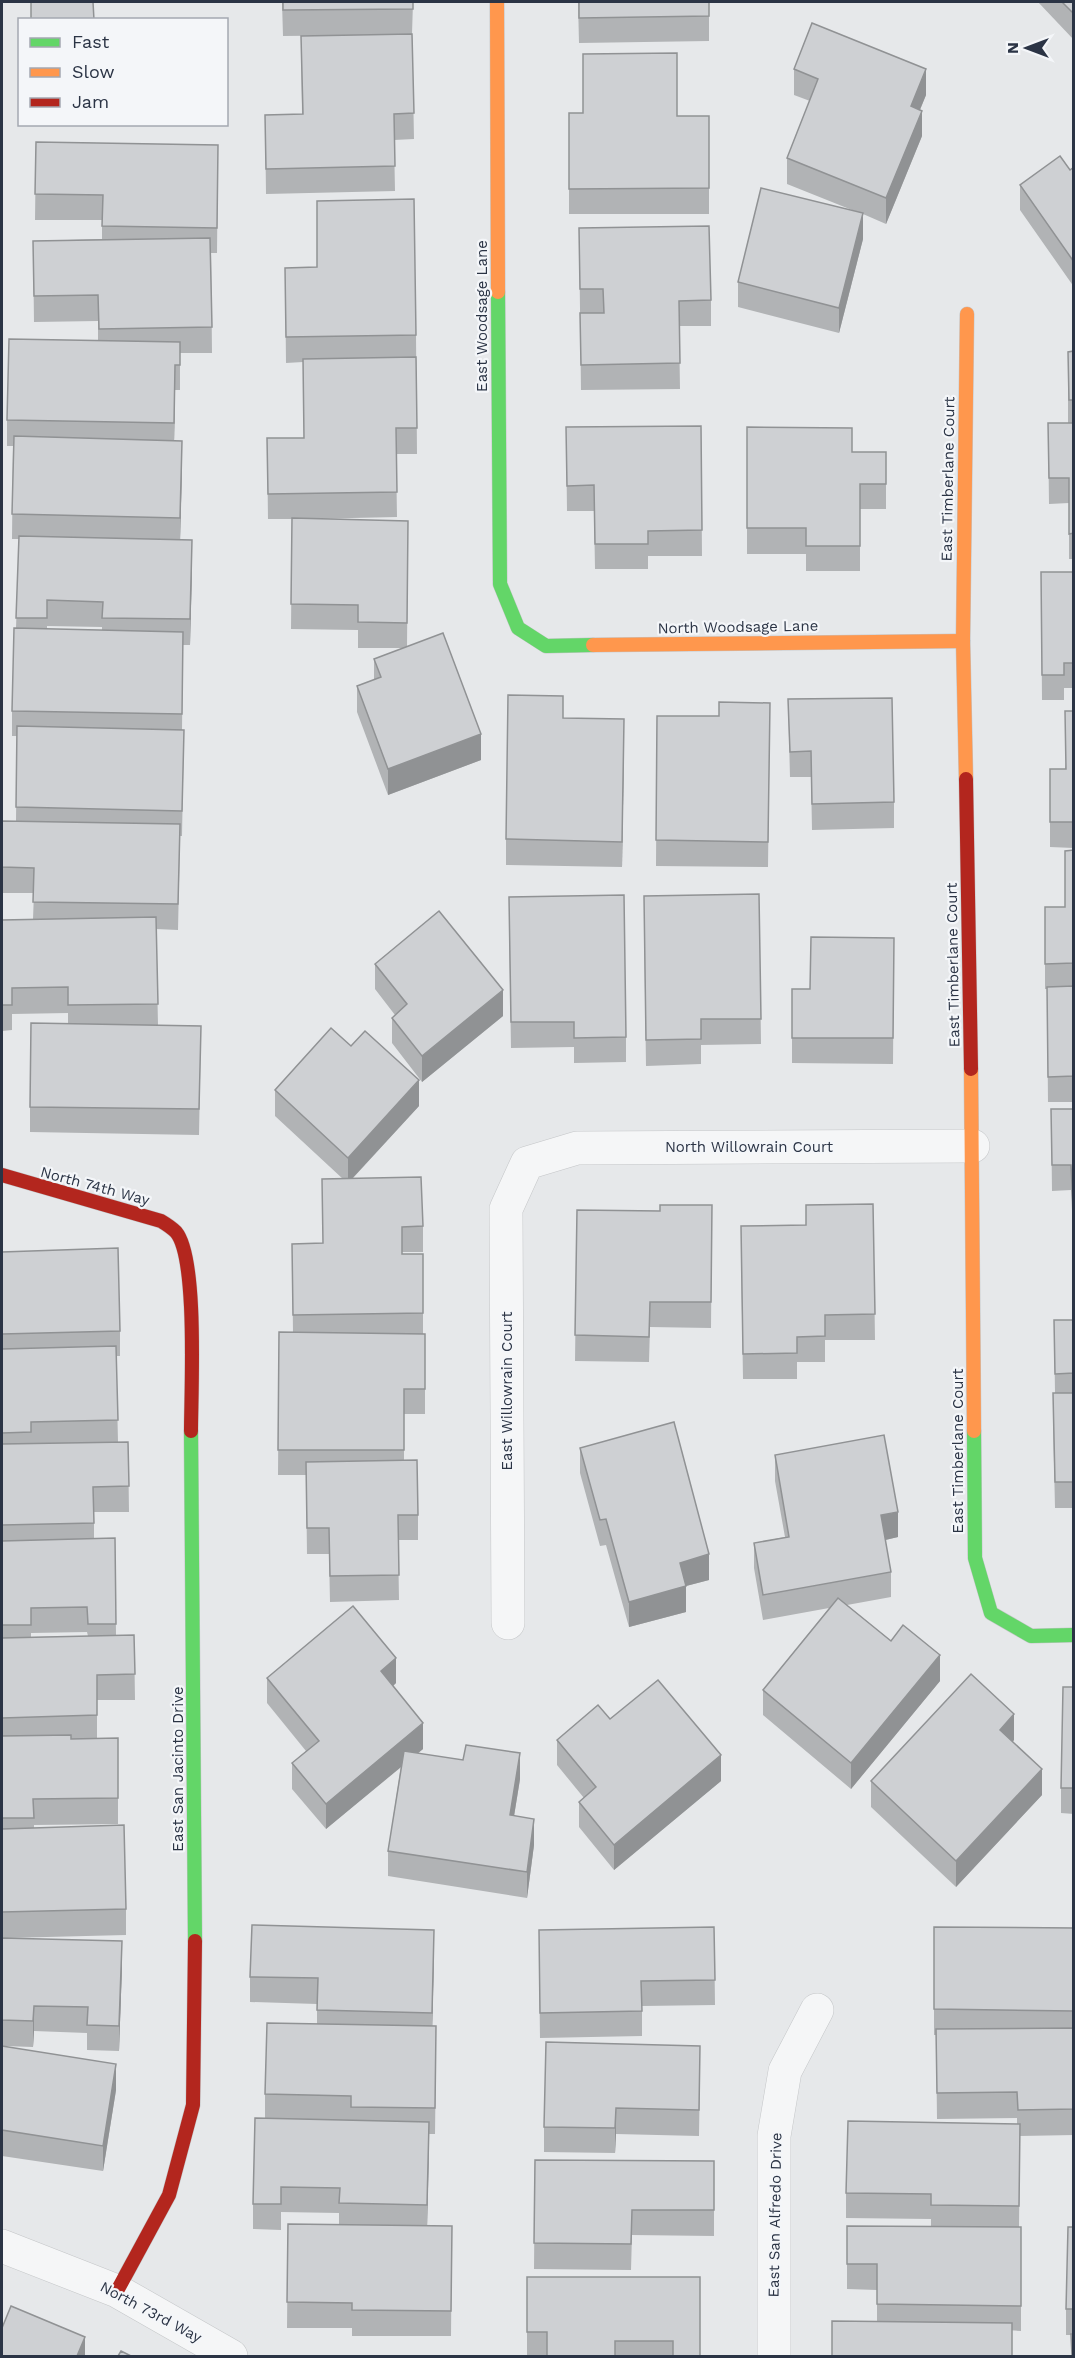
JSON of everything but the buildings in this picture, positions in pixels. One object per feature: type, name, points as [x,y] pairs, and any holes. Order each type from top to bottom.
[{"type":"street","name":"East Woodsage Lane","points":[[497,2],[500,584],[518,628]]},
{"type":"street","name":"East Timberlane Court","points":[[967,314],[963,641],[973,1146],[975,1558],[991,1613],[1030,1636],[1074,1635]]},
{"type":"street","name":"North Woodsage Lane","points":[[518,628],[546,646],[963,641]]},
{"type":"street","name":"North Willowrain Court","points":[[527,1163],[577,1148],[973,1146]]},
{"type":"street","name":"East Willowrain Court","points":[[508,1623],[506,1209],[527,1163]]},
{"type":"street","name":"North 74th Way","points":[[2,1175],[161,1221],[177,1233]]},
{"type":"street","name":"East San Jacinto Drive","points":[[117,2290],[169,2195],[193,2105],[196,2016],[190,1297],[187,1263],[177,1233]]},
{"type":"street","name":"East San Alfredo Drive","points":[[774,2356],[774,2136],[785,2071],[817,2010]]},
{"type":"street","name":"North 73rd Way","points":[[2,2246],[117,2290],[231,2356]]},
{"type":"traffic: fast","points":[[498,292],[500,584],[518,628],[546,646],[593,645]]},
{"type":"traffic: fast","points":[[191,1431],[195,1941]]},
{"type":"traffic: fast","points":[[974,1431],[975,1558],[991,1613],[1031,1636],[1074,1635]]},
{"type":"traffic: slow","points":[[497,2],[498,292]]},
{"type":"traffic: slow","points":[[966,779],[963,641],[967,314]]},
{"type":"traffic: slow","points":[[593,645],[963,641]]},
{"type":"traffic: slow","points":[[971,1069],[974,1431]]},
{"type":"traffic: jam","points":[[966,779],[971,1069]]},
{"type":"traffic: jam","points":[[2,1175],[161,1221],[176,1232],[183,1246],[188,1269],[192,1327],[191,1431]]},
{"type":"traffic: jam","points":[[117,2291],[169,2195],[193,2105],[195,1941]]}]
